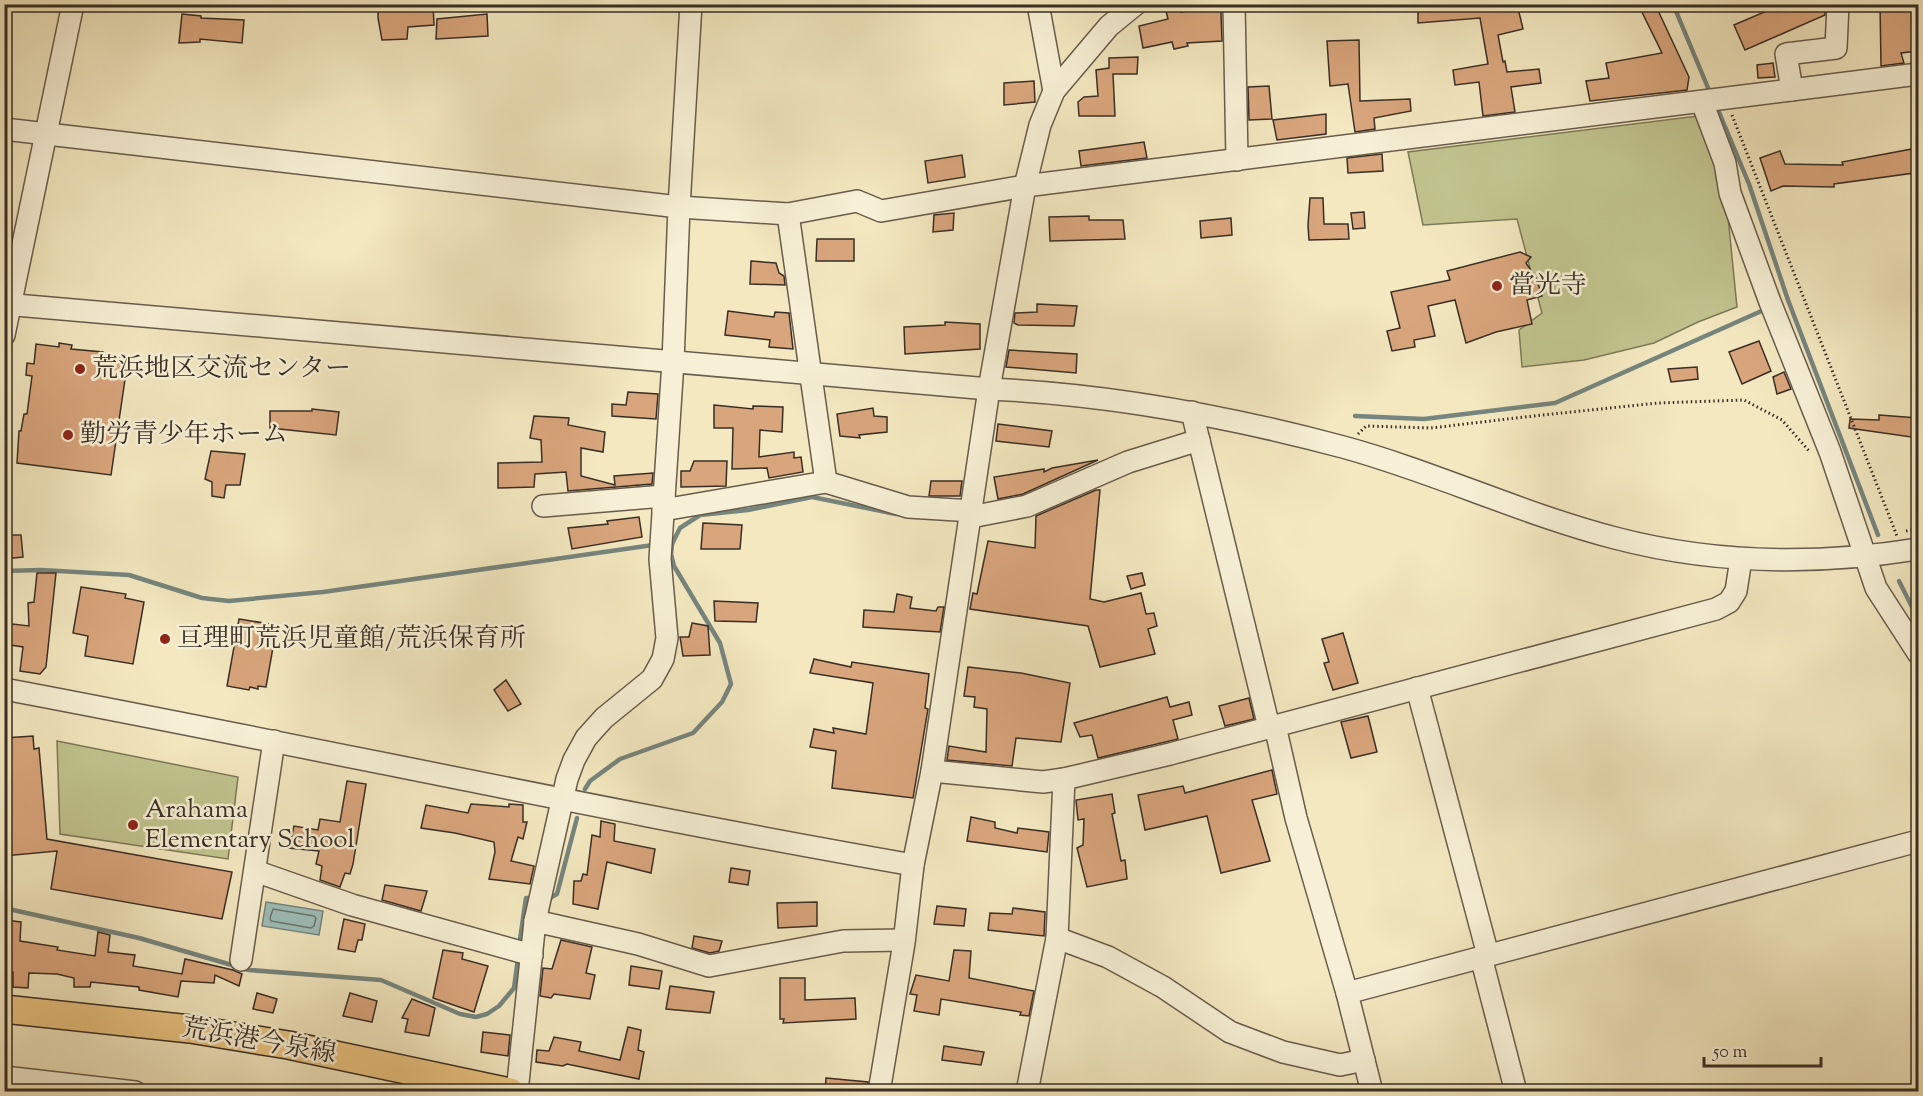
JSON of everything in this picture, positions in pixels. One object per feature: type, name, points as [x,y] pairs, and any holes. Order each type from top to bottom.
[{"type":"main road","name":"荒浜港今泉線","points":[[4,1010],[189,1029],[288,1045],[510,1092]]},
{"type":"street","points":[[4,335],[8,304],[73,4]]},
{"type":"street","points":[[517,1092],[524,953],[535,921],[574,760],[586,738],[604,718],[651,679],[663,659],[667,638],[660,559],[674,362],[679,207],[691,4]]},
{"type":"street","points":[[1038,4],[1054,91]]},
{"type":"street","points":[[879,1092],[904,940],[913,865],[932,771],[989,389],[1025,186],[1040,125],[1054,91],[1109,26],[1136,4]]},
{"type":"street","points":[[1234,4],[1237,160]]},
{"type":"street","points":[[1792,90],[1786,54],[1836,48],[1838,4]]},
{"type":"street","points":[[4,129],[679,207],[788,214],[857,201],[881,211],[1025,186],[1918,74]]},
{"type":"street","points":[[1714,100],[1730,193],[1770,302],[1830,452],[1876,588],[1918,653]]},
{"type":"street","points":[[788,214],[826,482]]},
{"type":"street","points":[[8,304],[989,389],[1046,392],[1192,412],[1343,447],[1616,538],[1659,547],[1741,559],[1804,560],[1911,550]]},
{"type":"street","points":[[1192,412],[1192,441],[1347,993],[1372,1092]]},
{"type":"street","points":[[543,506],[664,503],[826,482],[908,507],[972,514],[1027,506],[1128,462],[1192,441]]},
{"type":"street","points":[[932,771],[1043,782],[1064,779],[1272,727],[1716,609],[1730,602],[1736,591],[1741,559]]},
{"type":"street","points":[[1417,688],[1516,1092]]},
{"type":"street","points":[[4,689],[446,777],[913,865]]},
{"type":"street","points":[[241,960],[274,741]]},
{"type":"street","points":[[1027,1092],[1057,938],[1064,779]]},
{"type":"street","points":[[1347,993],[1918,841]]},
{"type":"street","points":[[255,871],[352,905],[524,953]]},
{"type":"street","points":[[535,921],[638,944],[709,966],[843,941],[904,940]]},
{"type":"street","points":[[1057,938],[1108,957],[1163,987],[1230,1032],[1283,1052],[1340,1065],[1364,1060]]},
{"type":"street","points":[[4,1077],[135,1092]]},
{"type":"path","points":[[1714,100],[1896,533],[1911,550]]},
{"type":"path","points":[[1343,447],[1366,426],[1431,428],[1658,403],[1744,400],[1782,420],[1813,456],[1830,452]]},
{"type":"green space","points":[[1698,116],[1726,197],[1737,307],[1654,343],[1584,360],[1522,367],[1519,330],[1542,313],[1517,219],[1423,225],[1408,152]]},
{"type":"green space","points":[[57,741],[238,777],[228,859],[60,834]]},
{"type":"water","points":[[266,902],[323,911],[319,935],[262,926]]},
{"type":"building","points":[[378,4],[433,4],[434,25],[408,27],[407,39],[382,40]]},
{"type":"building","points":[[1218,4],[1221,13],[1222,41],[1187,43],[1188,46],[1174,49],[1172,42],[1143,48],[1139,26],[1168,19],[1166,11],[1181,8],[1181,12]]},
{"type":"building","points":[[1426,4],[1517,4],[1523,29],[1498,35],[1503,62],[1505,61],[1507,72],[1539,69],[1541,83],[1511,87],[1515,112],[1483,116],[1479,82],[1455,85],[1453,70],[1488,64],[1480,18],[1418,23],[1418,10],[1426,9]]},
{"type":"building","points":[[1638,4],[1655,4],[1689,77],[1687,90],[1590,101],[1586,81],[1609,78],[1606,63],[1662,53]]},
{"type":"building","points":[[1783,4],[1825,4],[1825,15],[1745,50],[1734,25]]},
{"type":"building","points":[[1880,4],[1918,4],[1918,51],[1901,53],[1904,63],[1881,66]]},
{"type":"building","points":[[182,14],[201,16],[201,18],[244,20],[242,43],[200,39],[200,42],[179,43]]},
{"type":"building","points":[[487,14],[488,36],[436,39],[437,19]]},
{"type":"building","points":[[1359,40],[1360,101],[1410,99],[1411,111],[1374,118],[1375,129],[1355,132],[1348,84],[1330,86],[1327,41]]},
{"type":"building","points":[[1138,57],[1137,74],[1113,74],[1115,116],[1079,116],[1078,102],[1084,97],[1098,96],[1096,70],[1109,68],[1109,58]]},
{"type":"building","points":[[1773,63],[1775,77],[1758,78],[1757,65]]},
{"type":"building","points":[[1034,81],[1035,102],[1004,105],[1004,83]]},
{"type":"building","points":[[1269,86],[1272,119],[1249,120],[1248,87]]},
{"type":"building","points":[[1326,114],[1326,134],[1277,140],[1273,120]]},
{"type":"building","points":[[1144,142],[1147,158],[1081,166],[1079,151]]},
{"type":"building","points":[[1912,149],[1914,173],[1834,184],[1834,187],[1783,186],[1771,191],[1760,158],[1780,151],[1785,164],[1843,165],[1842,162]]},
{"type":"building","points":[[1382,154],[1383,171],[1348,173],[1347,158]]},
{"type":"building","points":[[962,155],[965,177],[928,183],[925,161]]},
{"type":"building","points":[[1310,198],[1323,198],[1324,224],[1348,224],[1349,239],[1309,240]]},
{"type":"building","points":[[1364,212],[1365,228],[1353,229],[1351,213]]},
{"type":"building","points":[[954,213],[953,230],[933,232],[934,215]]},
{"type":"building","points":[[1089,216],[1089,220],[1123,220],[1125,239],[1050,241],[1049,217]]},
{"type":"building","points":[[1231,218],[1232,235],[1201,238],[1200,221]]},
{"type":"building","points":[[817,239],[854,239],[854,261],[816,261]]},
{"type":"building","points":[[1520,252],[1531,257],[1526,263],[1536,278],[1542,296],[1527,300],[1532,324],[1496,332],[1466,343],[1455,300],[1428,306],[1435,336],[1414,340],[1415,347],[1392,351],[1387,331],[1400,328],[1391,292],[1450,280],[1447,271]]},
{"type":"building","points":[[751,261],[776,263],[779,273],[784,276],[785,285],[750,284]]},
{"type":"building","points":[[1037,304],[1077,306],[1074,326],[1014,323],[1015,313],[1037,312]]},
{"type":"building","points":[[728,311],[774,317],[775,312],[789,313],[793,349],[769,347],[770,340],[725,335]]},
{"type":"building","points":[[945,322],[980,324],[980,349],[905,354],[904,327],[945,325]]},
{"type":"building","points":[[1759,341],[1771,371],[1742,384],[1729,352]]},
{"type":"building","points":[[59,343],[72,345],[71,349],[103,352],[103,356],[128,359],[111,475],[17,463],[19,431],[21,431],[24,414],[27,414],[32,376],[26,375],[27,363],[34,364],[36,344],[59,347]]},
{"type":"building","points":[[1009,350],[1077,354],[1076,373],[1006,367]]},
{"type":"building","points":[[1697,367],[1698,379],[1671,382],[1668,369]]},
{"type":"building","points":[[1784,372],[1791,389],[1777,394],[1773,377]]},
{"type":"building","points":[[628,392],[658,394],[656,419],[612,416],[612,404],[626,405]]},
{"type":"building","points":[[714,405],[753,409],[753,406],[783,407],[782,432],[760,430],[759,457],[794,452],[794,458],[801,457],[803,472],[769,478],[767,468],[732,469],[733,428],[714,428]]},
{"type":"building","points":[[873,408],[874,416],[887,417],[887,432],[859,435],[860,438],[840,436],[837,414]]},
{"type":"building","points":[[312,409],[339,412],[336,435],[270,428],[270,411],[312,411]]},
{"type":"building","points":[[1879,415],[1918,418],[1918,438],[1849,428],[1850,419],[1879,420]]},
{"type":"building","points":[[534,416],[569,418],[568,425],[605,432],[603,452],[581,448],[581,476],[615,485],[614,476],[653,473],[652,484],[568,491],[566,472],[535,474],[534,487],[498,488],[498,463],[542,462],[541,440],[530,438]]},
{"type":"building","points":[[998,424],[1052,431],[1049,447],[996,441]]},
{"type":"building","points":[[211,451],[245,454],[240,485],[226,485],[224,498],[212,496],[212,482],[205,479]]},
{"type":"building","points":[[1098,460],[1023,494],[998,499],[994,477],[1044,469],[1044,472],[1052,468]]},
{"type":"building","points":[[694,461],[727,461],[726,486],[681,487],[681,471],[690,471]]},
{"type":"building","points":[[931,481],[962,481],[960,496],[929,496]]},
{"type":"building","points":[[1100,490],[1090,599],[1104,602],[1141,593],[1146,614],[1154,613],[1157,626],[1148,629],[1155,654],[1100,667],[1088,626],[970,609],[973,593],[977,594],[988,541],[1035,548],[1036,516]]},
{"type":"building","points":[[639,517],[642,537],[572,549],[568,528],[608,524],[607,521]]},
{"type":"building","points":[[703,523],[742,525],[740,549],[701,549]]},
{"type":"building","points":[[4,535],[21,535],[23,557],[4,559]]},
{"type":"building","points":[[37,573],[56,573],[46,667],[40,674],[20,671],[23,647],[4,644],[4,623],[29,626],[28,603],[34,602]]},
{"type":"building","points":[[1142,573],[1145,585],[1131,589],[1127,576]]},
{"type":"building","points":[[81,587],[126,594],[125,598],[144,602],[133,664],[85,656],[88,636],[73,633]]},
{"type":"building","points":[[897,594],[912,597],[910,608],[936,611],[938,607],[944,607],[940,632],[863,627],[864,610],[894,612]]},
{"type":"building","points":[[714,601],[758,603],[756,622],[715,621]]},
{"type":"building","points":[[239,619],[277,625],[266,687],[258,686],[258,689],[250,687],[249,690],[227,686]]},
{"type":"building","points":[[692,623],[708,626],[710,655],[683,656],[680,637],[689,637]]},
{"type":"building","points":[[1343,633],[1358,683],[1333,690],[1324,663],[1329,662],[1322,639]]},
{"type":"building","points":[[814,659],[851,667],[852,662],[929,674],[925,708],[928,709],[913,798],[832,788],[836,751],[810,747],[814,729],[834,733],[833,728],[866,734],[873,683],[810,673]]},
{"type":"building","points":[[968,667],[1021,673],[1070,683],[1061,742],[1016,738],[1012,766],[947,760],[949,746],[986,752],[987,709],[974,707],[975,697],[964,696]]},
{"type":"building","points":[[506,680],[521,704],[508,711],[494,690]]},
{"type":"building","points":[[1167,697],[1170,707],[1189,702],[1192,715],[1173,720],[1178,739],[1098,758],[1092,735],[1080,737],[1074,723]]},
{"type":"building","points":[[1249,698],[1254,719],[1225,726],[1219,706]]},
{"type":"building","points":[[1368,716],[1377,752],[1351,758],[1341,722]]},
{"type":"building","points":[[33,736],[34,749],[39,748],[47,839],[232,872],[222,919],[51,889],[57,851],[4,856],[4,738]]},
{"type":"building","points":[[1272,770],[1277,794],[1252,800],[1270,861],[1221,873],[1207,816],[1145,830],[1138,795],[1183,786],[1185,793]]},
{"type":"building","points":[[347,781],[366,784],[353,864],[350,874],[345,873],[340,887],[320,880],[322,866],[316,864],[319,851],[289,848],[294,826],[318,830],[320,819],[340,822]]},
{"type":"building","points":[[1112,794],[1115,813],[1112,814],[1121,861],[1125,860],[1127,879],[1087,887],[1077,848],[1083,845],[1084,819],[1078,820],[1076,800]]},
{"type":"building","points":[[471,804],[509,807],[509,804],[523,805],[523,822],[527,822],[523,839],[518,837],[511,861],[534,866],[530,884],[489,879],[495,852],[494,842],[421,828],[426,805],[468,813]]},
{"type":"building","points":[[971,817],[995,822],[995,828],[1017,833],[1018,828],[1049,832],[1047,852],[967,841]]},
{"type":"building","points":[[601,821],[615,824],[614,841],[655,849],[651,873],[607,862],[598,909],[573,904],[574,881],[581,881],[583,874],[587,875],[592,835],[600,837]]},
{"type":"building","points":[[731,868],[750,871],[748,885],[729,882]]},
{"type":"building","points":[[385,885],[427,891],[421,911],[382,900]]},
{"type":"building","points":[[817,902],[817,926],[778,928],[777,903]]},
{"type":"building","points":[[937,906],[966,909],[964,926],[934,924]]},
{"type":"building","points":[[1013,908],[1045,912],[1044,936],[988,930],[990,913],[1012,914]]},
{"type":"building","points":[[344,919],[365,924],[362,940],[358,940],[355,952],[338,949]]},
{"type":"building","points":[[4,920],[21,922],[20,941],[95,956],[98,932],[110,935],[108,952],[135,955],[133,966],[182,974],[185,959],[242,974],[239,986],[215,975],[214,983],[181,981],[178,997],[139,990],[139,987],[91,982],[90,987],[74,987],[74,978],[57,974],[29,973],[28,988],[13,987],[13,972],[5,970]]},
{"type":"building","points":[[694,936],[722,941],[719,951],[710,953],[692,948]]},
{"type":"building","points":[[561,940],[592,947],[586,973],[595,975],[590,999],[554,994],[551,998],[540,996],[543,968],[552,969]]},
{"type":"building","points":[[443,950],[463,953],[462,959],[488,966],[474,1012],[433,998]]},
{"type":"building","points":[[954,950],[971,951],[969,978],[1034,991],[1029,1016],[1020,1015],[1021,1012],[941,999],[939,1015],[914,1011],[917,995],[910,994],[916,975],[949,981]]},
{"type":"building","points":[[631,966],[662,971],[659,989],[629,985]]},
{"type":"building","points":[[780,978],[805,978],[805,1000],[855,998],[856,1019],[783,1023],[784,1019],[780,1019]]},
{"type":"building","points":[[670,986],[714,992],[710,1013],[666,1009]]},
{"type":"building","points":[[257,993],[277,999],[273,1013],[253,1009]]},
{"type":"building","points":[[350,993],[377,1001],[372,1022],[343,1016]]},
{"type":"building","points":[[412,999],[435,1008],[429,1036],[405,1032],[408,1019],[402,1018]]},
{"type":"building","points":[[628,1027],[641,1030],[638,1050],[644,1052],[639,1079],[567,1064],[563,1066],[536,1062],[537,1050],[549,1051],[554,1037],[581,1042],[579,1051],[620,1060]]},
{"type":"building","points":[[483,1032],[510,1035],[508,1056],[481,1052]]},
{"type":"building","points":[[944,1046],[984,1052],[981,1065],[942,1060]]},
{"type":"building","points":[[826,1078],[868,1082],[867,1092],[825,1092]]},
{"type":"waterway","points":[[1673,4],[1711,95]]},
{"type":"waterway","points":[[1716,105],[1749,184],[1788,300],[1878,535]]},
{"type":"waterway","points":[[1355,416],[1424,419],[1555,403],[1766,309]]},
{"type":"waterway","points":[[670,544],[680,528],[700,515],[748,510],[812,497],[896,514]]},
{"type":"waterway","points":[[585,789],[590,781],[620,759],[693,733],[722,702],[731,684],[720,643],[674,566],[671,554],[672,544]]},
{"type":"waterway","points":[[4,571],[41,570],[129,575],[202,598],[229,601],[323,592],[653,545]]},
{"type":"waterway","points":[[1899,581],[1918,619]]},
{"type":"waterway","points":[[550,898],[557,894],[577,818]]},
{"type":"waterway","points":[[519,946],[526,898],[532,898]]},
{"type":"waterway","points":[[4,908],[139,938],[249,970],[381,980],[460,1014],[476,1017],[487,1014],[499,1006],[514,988],[518,958]]},
{"type":"place","name":"當光寺","points":[[1497,286]]},
{"type":"place","name":"荒浜地区交流センター","points":[[80,369]]},
{"type":"place","name":"勤労青少年ホーム","points":[[68,435]]},
{"type":"place","name":"亘理町荒浜児童館/荒浜保育所","points":[[165,639]]},
{"type":"place","name":"Arahama Elementary School","points":[[133,825]]}]
